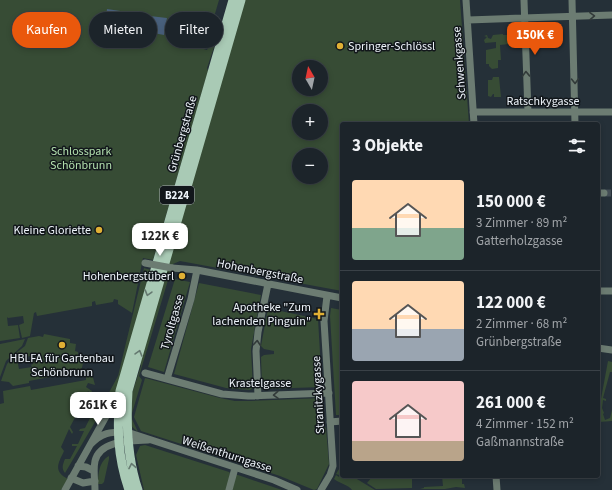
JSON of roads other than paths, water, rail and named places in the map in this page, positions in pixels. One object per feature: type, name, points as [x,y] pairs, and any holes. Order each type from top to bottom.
[{"type":"main road","name":"Grünbergstraße","points":[[124,391],[233,0]]},
{"type":"main road","name":"Grünbergstraße","points":[[124,391],[241,0]]},
{"type":"main road","name":"B224","points":[[124,391],[122,432],[118,443],[129,490]]},
{"type":"main road","name":"B224","points":[[122,432],[128,442],[138,490]]},
{"type":"street","name":"Schwenkgasse","points":[[466,0],[474,122]]},
{"type":"street","points":[[524,0],[528,112]]},
{"type":"street","points":[[572,0],[575,122]]},
{"type":"street","points":[[468,20],[612,15]]},
{"type":"street","name":"Ratschkygasse","points":[[473,112],[612,112]]},
{"type":"street","name":"Hohenbergstraße","points":[[144,263],[196,274],[268,284],[340,298]]},
{"type":"street","name":"Tyroltgasse","points":[[167,379],[191,299],[196,274]]},
{"type":"street","points":[[258,396],[256,350],[258,332],[268,284]]},
{"type":"street","points":[[600,291],[612,291]]},
{"type":"street","name":"Stranitzkygasse","points":[[322,490],[333,466],[324,321],[326,296]]},
{"type":"street","points":[[600,348],[612,350]]},
{"type":"street","name":"Krastelgasse","points":[[145,373],[222,394],[258,396],[329,393]]},
{"type":"street","points":[[65,490],[90,445],[124,391]]},
{"type":"street","points":[[330,422],[340,421]]},
{"type":"street","points":[[90,445],[104,434],[122,432]]},
{"type":"street","name":"Weißenthurngasse","points":[[122,432],[150,439],[297,490]]},
{"type":"street","name":"Weißenthurngasse","points":[[118,443],[150,439]]},
{"type":"street","points":[[95,490],[95,461],[98,455],[108,446],[118,443]]},
{"type":"street","points":[[78,466],[86,467],[94,471]]},
{"type":"street","points":[[229,490],[235,468]]},
{"type":"street","points":[[71,478],[83,483],[95,481]]},
{"type":"street","points":[[496,478],[497,490]]},
{"type":"water","points":[[107,9],[127,12],[107,12]]},
{"type":"water","points":[[157,17],[165,18],[164,35],[157,34]]},
{"type":"tunnel","points":[[604,193],[612,193]]},
{"type":"place","name":"Springer-Schlössl","points":[[340,46]]},
{"type":"place","name":"Kleine Gloriette","points":[[99,230]]},
{"type":"place","name":"Hohenbergstüberl","points":[[182,276]]},
{"type":"place","name":"Apotheke \"Zum lachenden Pinguin\"","points":[[319,314]]},
{"type":"place","name":"HBLFA für Gartenbau Schönbrunn","points":[[62,345]]},
{"type":"park label","name":"Schlosspark Schönbrunn","points":[[81,158]]}]
